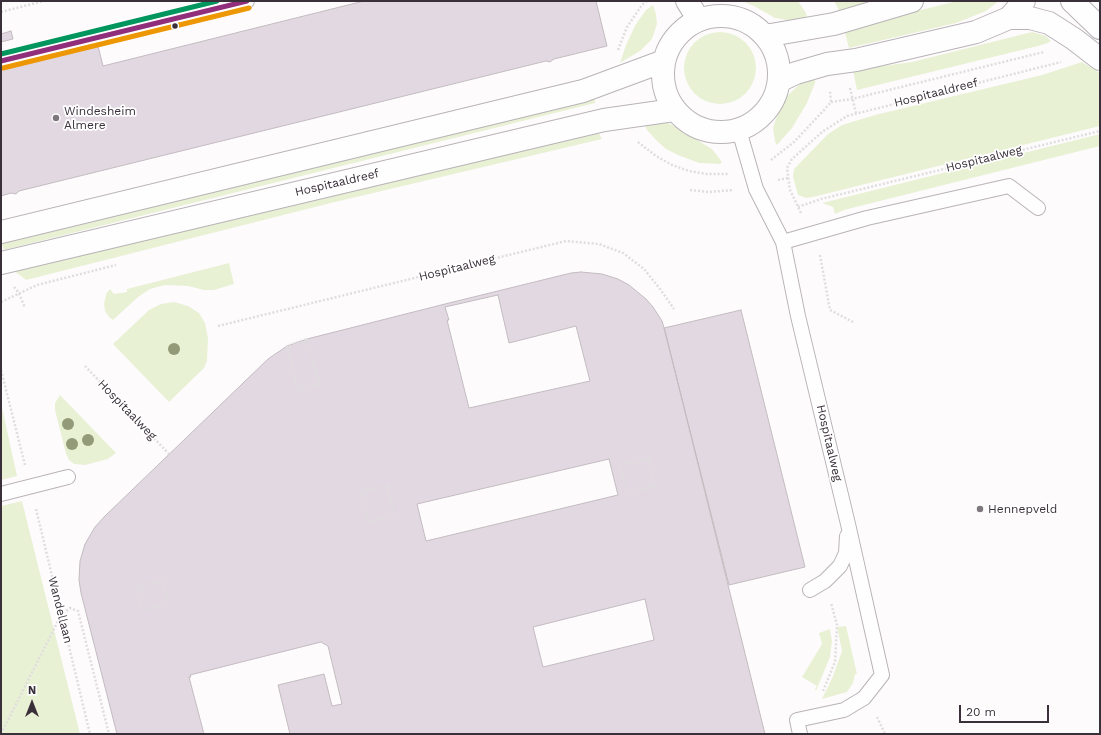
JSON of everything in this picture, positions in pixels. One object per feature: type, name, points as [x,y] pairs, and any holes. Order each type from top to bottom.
[{"type":"main road","points":[[687,1],[699,20]]},
{"type":"main road","points":[[765,36],[834,24],[912,1]]},
{"type":"main road","points":[[1009,18],[1024,1]]},
{"type":"main road","points":[[1072,1],[1100,28]]},
{"type":"main road","points":[[717,16],[735,18],[752,24],[765,36],[776,53],[780,72],[778,90],[772,105],[762,117],[750,126],[739,130],[718,133],[702,130],[686,122],[674,110],[666,95],[663,78],[664,61],[671,44],[683,30],[699,20],[717,16]]},
{"type":"main road","points":[[779,81],[796,73],[827,64],[863,59],[976,32],[1009,18],[1030,18],[1049,24],[1088,50]]},
{"type":"main road","points":[[1,232],[583,91],[664,61]]},
{"type":"main road","name":"Hospitaaldreef","points":[[1,263],[604,120],[674,110]]},
{"type":"lane","points":[[1,61],[247,1]]},
{"type":"lane","name":"Hospitaalweg","points":[[739,130],[756,189],[784,242],[798,316],[848,524],[882,675],[864,698],[844,710],[797,720],[800,734]]},
{"type":"lane","points":[[784,242],[867,218],[1010,186],[1038,208]]},
{"type":"lane","points":[[1,494],[68,477]]},
{"type":"lane","points":[[810,590],[825,581],[840,566],[846,553],[848,524]]},
{"type":"path","points":[[1,12],[44,1]]},
{"type":"path","name":"Hospitaaldreef","points":[[831,102],[852,99],[1052,50],[1088,50]]},
{"type":"path","name":"Hospitaaldreef","points":[[786,168],[792,159],[822,132],[847,116],[1061,62],[1078,56],[1088,50]]},
{"type":"path","name":"Hospitaalweg","points":[[798,207],[821,199],[1100,130]]},
{"type":"path","name":"Hospitaalweg","points":[[218,326],[566,241],[599,244],[623,254],[644,270],[660,288],[674,309]]},
{"type":"path","points":[[10,283],[19,292],[25,308]]},
{"type":"path","points":[[307,339],[319,384],[298,390],[287,346],[307,339]]},
{"type":"path","name":"Hospitaalweg","points":[[85,366],[169,454]]},
{"type":"path","name":"Wandellaan","points":[[1,370],[90,734]]},
{"type":"path","points":[[649,459],[655,486],[627,493],[620,465],[649,459]]},
{"type":"path","points":[[387,486],[394,516],[368,522],[362,492],[387,486]]},
{"type":"path","points":[[163,580],[169,603],[142,610],[137,587],[163,580]]},
{"type":"path","points":[[810,718],[808,709],[818,704],[835,662],[836,625],[825,581]]},
{"type":"path","name":"Wandellaan","points":[[61,615],[70,608],[78,611],[109,734]]},
{"type":"path","points":[[1,734],[61,615]]},
{"type":"green space","points":[[742,1],[798,1],[806,13],[807,19],[792,21],[775,18]]},
{"type":"green space","points":[[834,1],[885,1],[840,12]]},
{"type":"green space","points":[[957,1],[999,1],[986,11],[956,23],[849,48],[844,29]]},
{"type":"green space","points":[[653,5],[657,24],[652,39],[640,51],[620,63],[626,45],[636,24],[646,10]]},
{"type":"green space","points":[[713,32],[727,32],[734,34],[746,42],[754,54],[756,68],[754,82],[746,94],[734,102],[727,104],[713,104],[706,102],[694,94],[686,82],[684,75],[684,61],[686,54],[694,42],[706,34]]},
{"type":"green space","points":[[1032,32],[1046,36],[1051,41],[1038,46],[857,90],[853,70],[912,62]]},
{"type":"green space","points":[[1082,62],[1100,73],[1100,126],[813,197],[806,198],[798,195],[793,177],[794,169],[828,134],[842,125],[875,115],[1042,75]]},
{"type":"green space","points":[[815,77],[815,83],[807,103],[792,128],[777,145],[775,142],[773,128],[780,107],[785,98],[802,82]]},
{"type":"green space","points":[[595,94],[595,103],[4,250],[1,241]]},
{"type":"green space","points":[[643,121],[664,121],[676,127],[712,149],[722,162],[720,164],[699,163],[666,149],[647,130]]},
{"type":"green space","points":[[597,130],[602,139],[331,203],[26,280],[13,270]]},
{"type":"green space","points":[[1100,134],[1100,146],[844,210],[835,214],[833,207],[822,203]]},
{"type":"green space","points":[[229,263],[234,284],[214,290],[204,290],[188,286],[165,285],[150,289],[138,297],[113,320],[105,311],[104,304],[106,294],[110,289],[114,294],[127,292],[127,289]]},
{"type":"green space","points":[[174,302],[188,306],[199,313],[205,323],[208,338],[207,361],[204,368],[169,402],[113,344],[149,310],[161,304]]},
{"type":"green space","points":[[60,395],[116,453],[108,459],[85,465],[74,464],[69,460],[66,454],[55,410],[55,403]]},
{"type":"green space","points":[[1,403],[17,476],[1,480]]},
{"type":"green space","points":[[22,501],[80,734],[1,734],[1,506]]},
{"type":"green space","points":[[846,626],[857,674],[855,674],[853,683],[847,692],[822,699],[833,676],[842,651],[837,627]]},
{"type":"green space","points":[[830,629],[832,641],[830,657],[816,691],[815,689],[817,686],[802,677],[822,644],[819,633]]},
{"type":"building","points":[[364,1],[596,1],[607,46],[554,59],[550,62],[546,61],[19,191],[16,194],[11,193],[1,196],[1,57],[95,34],[103,66]]},
{"type":"building","points":[[11,31],[13,39],[1,42],[1,34]]},
{"type":"building","points":[[581,272],[602,274],[618,279],[629,285],[646,299],[662,321],[765,734],[290,734],[278,685],[324,674],[332,706],[342,704],[328,646],[321,642],[190,675],[191,677],[189,677],[204,734],[117,734],[79,580],[80,561],[85,544],[95,527],[105,516],[268,359],[287,346],[307,339],[571,273]],"holes":[[[498,295],[509,343],[576,326],[590,381],[469,408],[445,307]],[[609,459],[618,495],[426,541],[417,504]],[[645,599],[654,640],[543,667],[533,627]]]},
{"type":"building","points":[[741,310],[805,567],[729,585],[664,328]]},
{"type":"transit line","points":[[1,54],[217,1]]},
{"type":"transit line","points":[[1,61],[247,1]]},
{"type":"transit line","points":[[3,68],[249,8]]},
{"type":"place","name":"Windesheim Almere","points":[[56,118]]},
{"type":"place","name":"Hennepveld","points":[[980,509]]}]
